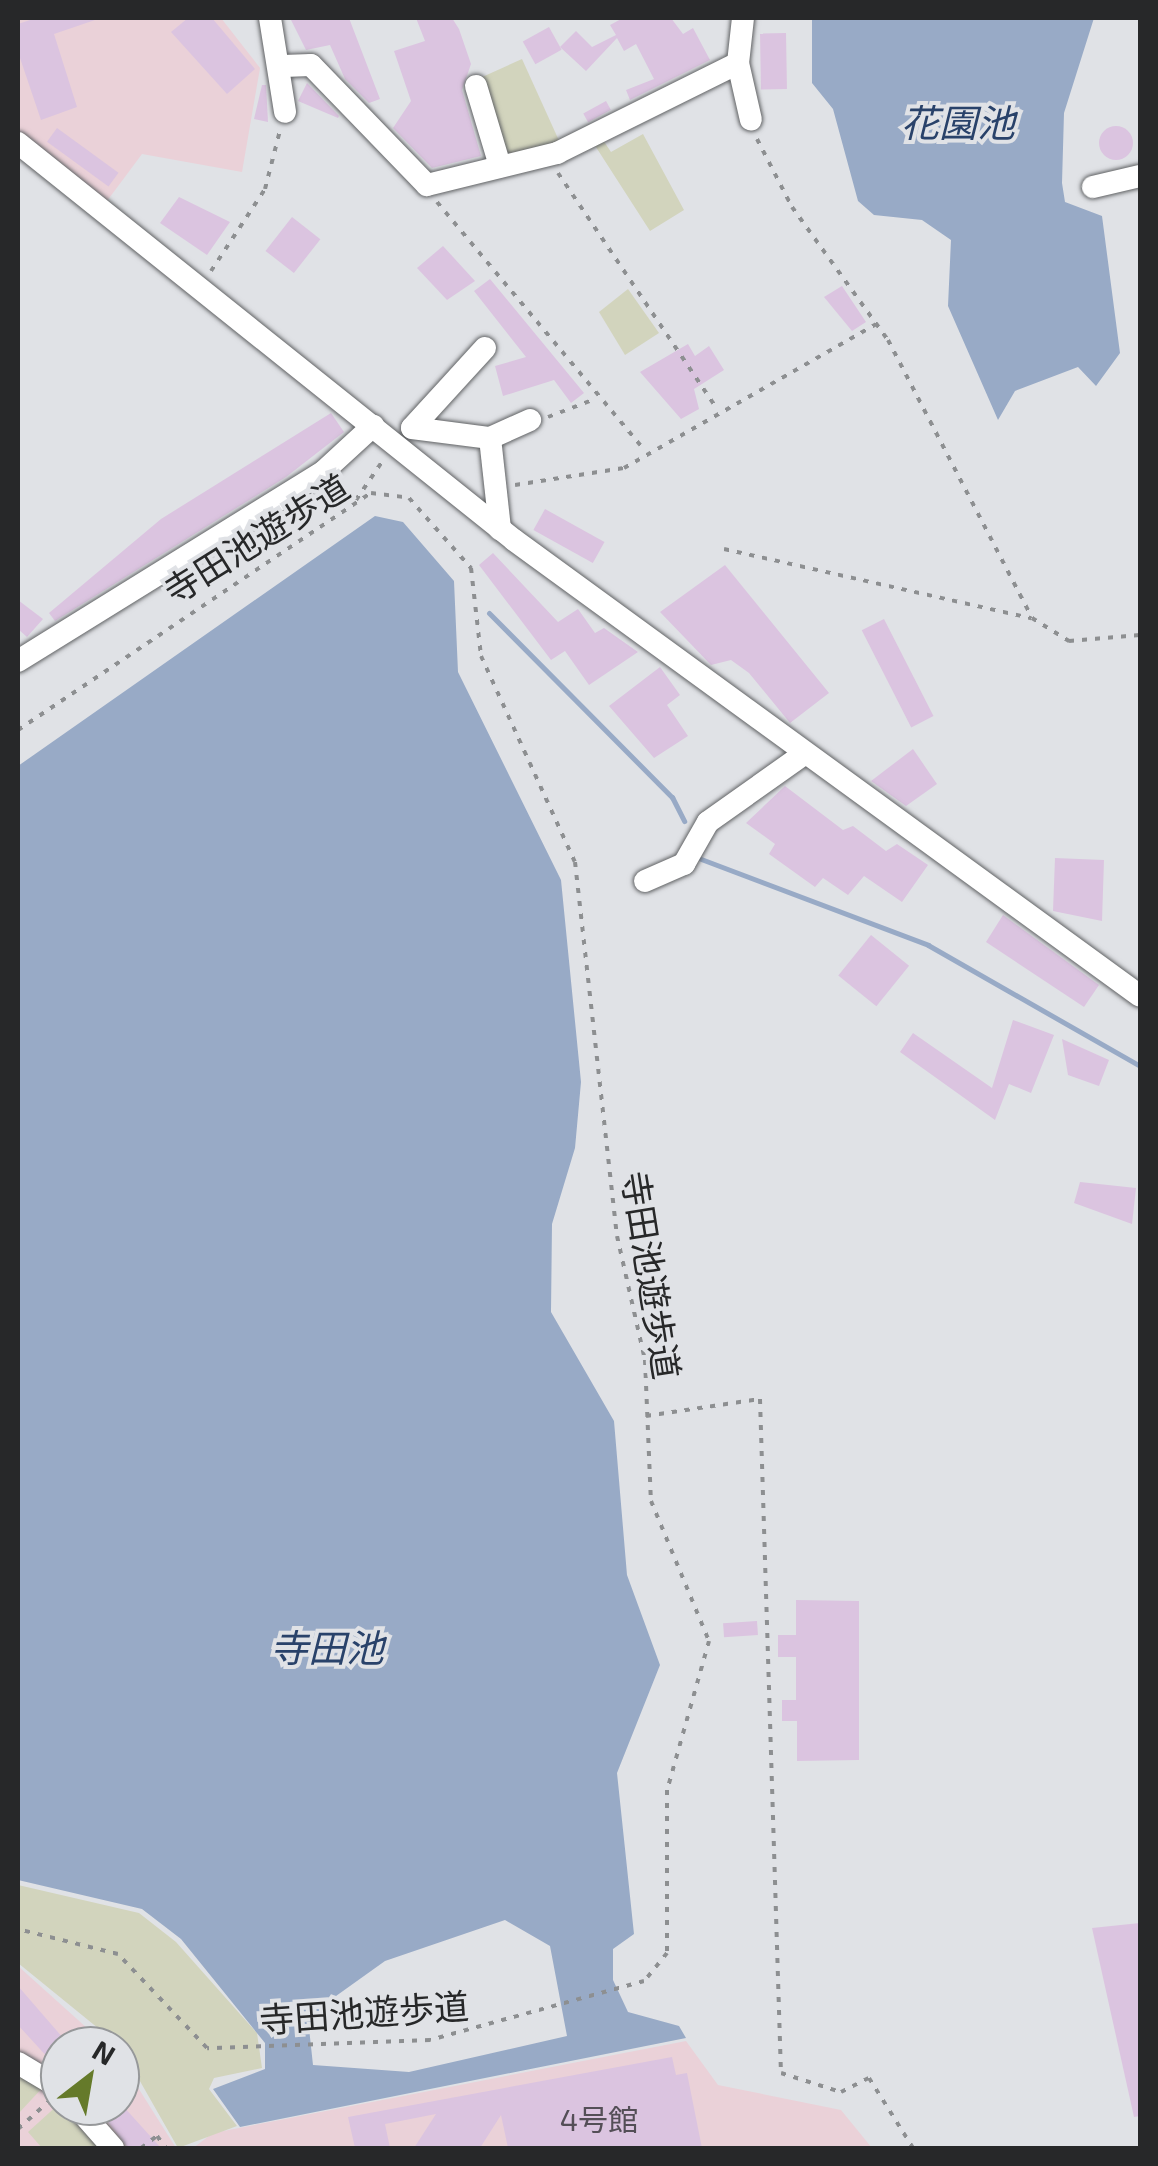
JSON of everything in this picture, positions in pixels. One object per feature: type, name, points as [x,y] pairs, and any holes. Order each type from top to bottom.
[{"type":"street","points":[[270,18],[283,66],[285,112]]},
{"type":"street","points":[[743,18],[738,63],[750,120]]},
{"type":"street","points":[[283,66],[311,64],[427,185],[548,156],[738,63]]},
{"type":"street","points":[[476,86],[500,166]]},
{"type":"street","points":[[18,143],[500,529],[1140,996]]},
{"type":"street","points":[[1093,187],[1140,176]]},
{"type":"street","points":[[485,348],[412,428],[490,438],[530,420]]},
{"type":"street","points":[[20,655],[324,470],[373,426]]},
{"type":"street","points":[[490,438],[500,487],[500,529]]},
{"type":"street","points":[[645,881],[684,864],[708,822],[804,754]]},
{"type":"street","points":[[18,2063],[40,2077]]},
{"type":"street","points":[[94,2126],[113,2148]]},
{"type":"path","points":[[198,286],[239,240],[265,189],[285,112]]},
{"type":"path","points":[[750,120],[792,207],[876,324],[1032,618]]},
{"type":"path","points":[[548,156],[717,410]]},
{"type":"path","points":[[427,185],[594,399],[647,453]]},
{"type":"path","points":[[500,487],[612,471],[876,324]]},
{"type":"path","points":[[530,420],[594,399]]},
{"type":"path","name":"寺田池遊歩道","points":[[18,730],[356,500],[409,498],[471,568],[481,656],[575,862],[646,1416],[651,1501],[709,1641],[667,1790],[667,1953],[654,1974],[630,1986],[430,2040],[241,2046],[196,2042],[102,1944],[18,1929]]},
{"type":"path","points":[[724,549],[1032,618],[1069,641],[1140,636]]},
{"type":"path","points":[[646,1416],[760,1398],[781,2073],[841,2092],[869,2078],[913,2148]]},
{"type":"path","points":[[18,2128],[40,2108]]},
{"type":"path","points":[[142,2148],[157,2136],[166,2148]]},
{"type":"shaded area","points":[[18,18],[221,18],[260,68],[242,172],[142,154],[107,201],[18,131]]},
{"type":"shaded area","points":[[18,1966],[85,2026],[40,2026],[40,2126],[140,2126],[140,2091],[176,2148],[18,2148]]},
{"type":"shaded area","points":[[686,2041],[718,2085],[841,2110],[872,2148],[193,2148],[213,2133]]},
{"type":"green space","points":[[522,59],[561,145],[508,162],[480,78]]},
{"type":"green space","points":[[643,134],[684,210],[650,231],[594,144],[603,140],[611,152]]},
{"type":"green space","points":[[628,289],[659,333],[625,355],[599,312]]},
{"type":"green space","points":[[18,1885],[139,1913],[176,1942],[257,2033],[262,2068],[214,2078],[209,2089],[237,2126],[178,2148],[140,2081],[140,2026],[95,2026],[18,1963]]},
{"type":"green space","points":[[18,2073],[40,2083],[40,2090],[18,2114]]},
{"type":"green space","points":[[40,2121],[40,2126],[79,2126],[99,2148],[42,2148],[28,2132]]},
{"type":"water","name":"花園池","points":[[812,18],[1094,18],[1064,113],[1062,183],[1065,202],[1102,216],[1120,353],[1096,386],[1078,367],[1015,391],[998,420],[948,306],[951,240],[922,220],[874,215],[858,201],[833,109],[812,83]]},
{"type":"water","name":"寺田池","points":[[375,516],[403,522],[454,581],[458,672],[561,880],[581,1082],[575,1148],[552,1224],[551,1312],[614,1421],[627,1575],[660,1665],[617,1773],[634,1934],[613,1949],[613,1980],[628,2012],[679,2026],[686,2038],[240,2127],[213,2089],[265,2069],[265,2043],[181,1939],[142,1909],[18,1880],[18,766]],"holes":[[[505,1920],[550,1946],[567,2036],[409,2072],[313,2065],[309,2028],[322,2006],[385,1961]]]},
{"type":"building","points":[[36,18],[95,20],[54,34],[77,107],[41,120],[18,52],[18,24]]},
{"type":"building","points":[[188,18],[212,18],[255,69],[227,94],[171,32]]},
{"type":"building","points":[[290,18],[349,18],[380,99],[369,103],[345,79],[330,45],[306,50]]},
{"type":"building","points":[[416,18],[452,18],[459,29],[471,64],[462,90],[481,156],[432,168],[393,128],[411,101],[394,51],[425,41]]},
{"type":"building","points":[[623,18],[671,18],[683,34],[693,28],[710,60],[630,100],[626,90],[654,79],[636,44],[624,51],[617,38],[586,71],[560,47],[576,31],[592,47],[616,35],[610,25]]},
{"type":"building","points":[[549,27],[562,50],[535,64],[523,42]]},
{"type":"building","points":[[760,33],[786,33],[787,89],[761,89]]},
{"type":"building","points":[[307,83],[339,116],[338,118],[298,101]]},
{"type":"building","points":[[262,85],[266,85],[268,122],[254,119]]},
{"type":"building","points":[[606,101],[611,110],[588,122],[583,114]]},
{"type":"building","points":[[1116,126],[1128,131],[1133,143],[1128,155],[1116,160],[1104,155],[1099,143],[1104,131]]},
{"type":"building","points":[[57,128],[118,173],[108,186],[47,142]]},
{"type":"building","points":[[179,197],[230,222],[207,255],[160,223]]},
{"type":"building","points":[[292,217],[320,239],[294,273],[266,251]]},
{"type":"building","points":[[443,246],[475,281],[447,300],[417,268]]},
{"type":"building","points":[[490,279],[584,393],[571,403],[554,380],[503,396],[495,366],[526,357],[474,291]]},
{"type":"building","points":[[842,286],[866,322],[852,331],[824,297]]},
{"type":"building","points":[[688,344],[695,356],[709,346],[724,370],[694,389],[699,409],[681,419],[640,372]]},
{"type":"building","points":[[331,413],[344,432],[286,477],[55,621],[49,613],[161,519]]},
{"type":"building","points":[[545,509],[604,542],[593,563],[533,530]]},
{"type":"building","points":[[493,553],[558,622],[578,609],[595,633],[604,628],[638,652],[589,685],[565,651],[551,660],[479,565]]},
{"type":"building","points":[[725,565],[829,693],[790,723],[749,673],[731,660],[711,665],[660,612]]},
{"type":"building","points":[[18,600],[43,619],[27,637],[18,629]]},
{"type":"building","points":[[884,619],[933,716],[911,727],[862,630]]},
{"type":"building","points":[[660,667],[680,695],[667,705],[688,736],[654,758],[609,706]]},
{"type":"building","points":[[913,749],[937,784],[906,806],[871,781]]},
{"type":"building","points":[[785,786],[843,830],[853,826],[886,851],[897,844],[928,865],[902,902],[864,876],[848,895],[823,878],[815,887],[769,854],[775,844],[746,823]]},
{"type":"building","points":[[1055,858],[1104,860],[1102,921],[1053,911]]},
{"type":"building","points":[[1003,915],[1099,985],[1084,1007],[986,942]]},
{"type":"building","points":[[871,935],[909,966],[876,1006],[838,975]]},
{"type":"building","points":[[1013,1020],[1054,1035],[1031,1093],[1009,1084],[995,1120],[900,1052],[913,1033],[992,1088]]},
{"type":"building","points":[[1062,1039],[1109,1060],[1099,1086],[1068,1075]]},
{"type":"building","points":[[1080,1182],[1136,1188],[1132,1224],[1074,1203]]},
{"type":"building","points":[[796,1600],[859,1601],[859,1760],[797,1761],[797,1721],[782,1721],[782,1700],[796,1700],[796,1657],[778,1657],[778,1635],[796,1635]]},
{"type":"building","points":[[757,1621],[758,1635],[724,1637],[723,1623]]},
{"type":"building","points":[[1140,1923],[1140,2116],[1134,2117],[1092,1928]]},
{"type":"building","points":[[18,1986],[53,2026],[40,2026],[40,2049],[18,2025]]},
{"type":"building","points":[[672,2057],[676,2075],[687,2073],[702,2148],[508,2148],[501,2115],[480,2148],[414,2148],[436,2114],[385,2124],[390,2148],[355,2148],[348,2117]]},
{"type":"building","points":[[140,2125],[161,2148],[128,2148],[111,2126]]},
{"type":"waterway","points":[[489,613],[672,797],[684,821]]},
{"type":"waterway","points":[[701,859],[928,945],[1140,1066]]}]
